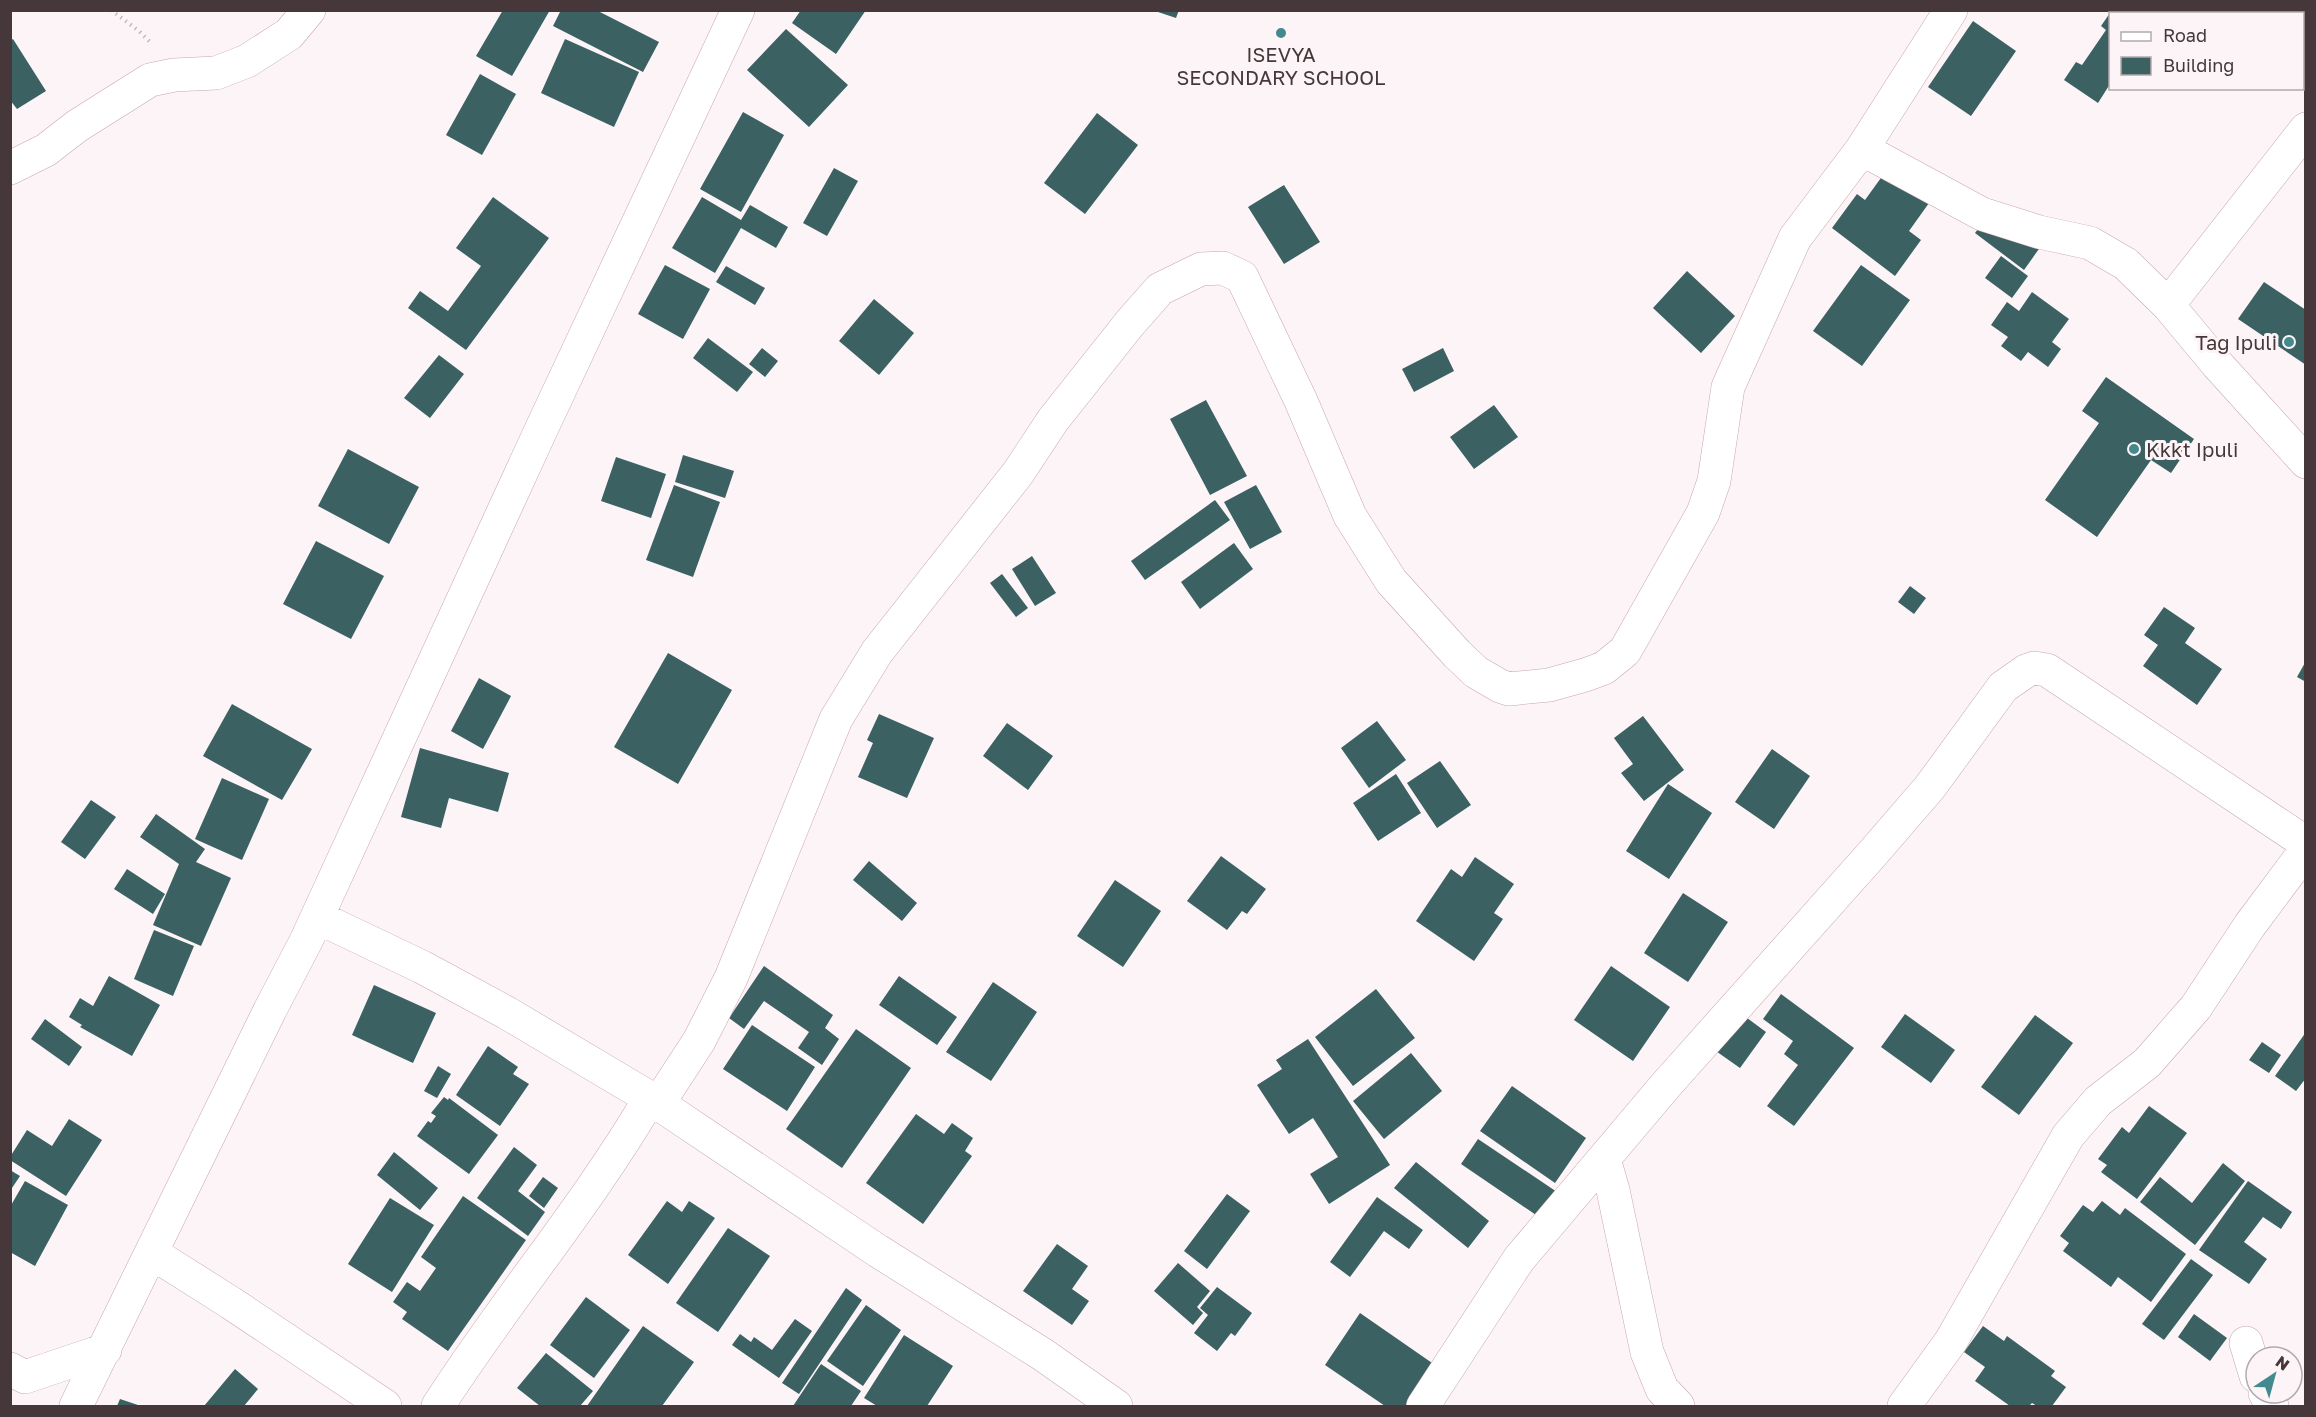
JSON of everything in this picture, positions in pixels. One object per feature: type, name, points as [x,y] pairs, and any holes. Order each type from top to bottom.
[{"type":"street","points":[[10,168],[46,150],[77,126],[150,80],[174,75],[216,73],[248,61],[289,34],[309,10]]},
{"type":"street","points":[[76,1407],[317,917],[520,475],[738,10]]},
{"type":"street","points":[[438,1407],[469,1357],[699,1041],[731,978],[836,719],[877,652],[1018,473],[1053,420],[1160,289],[1201,269],[1223,268],[1242,277],[1301,401],[1350,516],[1391,581],[1476,672],[1509,689],[1549,685],[1604,668],[1625,651],[1703,513],[1714,481],[1728,387],[1795,238],[1862,149],[1951,10]]},
{"type":"street","points":[[2168,305],[2306,129]]},
{"type":"street","points":[[1862,149],[1982,214],[2039,232],[2090,243],[2126,264],[2168,305],[2217,364],[2306,462]]},
{"type":"street","points":[[1424,1407],[1519,1259],[1666,1084],[1874,854],[1930,787],[2003,687],[2026,671],[2034,668],[2047,670],[2306,843]]},
{"type":"street","points":[[1904,1407],[1951,1341],[2068,1136],[2098,1101],[2146,1063],[2196,1007],[2250,925],[2306,850]]},
{"type":"street","points":[[317,917],[422,967],[507,1012],[654,1101],[878,1251],[1042,1354],[1116,1407]]},
{"type":"street","points":[[1604,1159],[1613,1190],[1647,1352],[1662,1389],[1678,1407]]},
{"type":"street","points":[[152,1253],[231,1303],[385,1407]]},
{"type":"street","points":[[10,1369],[25,1377],[105,1350]]},
{"type":"path","points":[[111,10],[139,31],[165,60],[174,75]]},
{"type":"building","points":[[503,10],[550,10],[512,76],[476,56]]},
{"type":"building","points":[[561,10],[596,10],[659,42],[643,72],[553,26]]},
{"type":"building","points":[[801,10],[866,10],[836,54],[792,23]]},
{"type":"building","points":[[1152,10],[1179,10],[1176,18]]},
{"type":"building","points":[[2187,10],[2208,10],[2207,12]]},
{"type":"building","points":[[2109,14],[2109,86],[2098,103],[2064,80],[2076,62],[2082,65],[2106,30],[2101,26]]},
{"type":"building","points":[[1973,21],[2016,51],[1971,116],[1928,87]]},
{"type":"building","points":[[786,29],[848,85],[809,127],[747,70]]},
{"type":"building","points":[[13,39],[46,91],[17,109],[10,100],[10,41]]},
{"type":"building","points":[[565,39],[639,72],[614,127],[541,93]]},
{"type":"building","points":[[480,74],[516,94],[482,155],[446,135]]},
{"type":"building","points":[[743,112],[784,135],[741,212],[700,189]]},
{"type":"building","points":[[1097,113],[1138,145],[1085,214],[1044,183]]},
{"type":"building","points":[[1891,164],[1934,196],[1909,231],[1921,240],[1895,276],[1832,228],[1857,194],[1865,200]]},
{"type":"building","points":[[834,168],[858,181],[827,236],[803,223]]},
{"type":"building","points":[[1284,185],[1320,242],[1284,264],[1248,207]]},
{"type":"building","points":[[493,197],[549,238],[466,350],[408,308],[420,291],[448,311],[481,266],[456,248]]},
{"type":"building","points":[[702,197],[741,220],[750,205],[788,227],[776,248],[741,228],[715,273],[672,248]]},
{"type":"building","points":[[1993,209],[2041,246],[2024,270],[1975,233]]},
{"type":"building","points":[[2001,256],[2028,276],[2012,298],[1985,278]]},
{"type":"building","points":[[665,265],[710,289],[683,339],[638,314]]},
{"type":"building","points":[[1861,265],[1910,300],[1862,366],[1813,331]]},
{"type":"building","points":[[726,266],[765,288],[755,305],[716,282]]},
{"type":"building","points":[[1687,271],[1735,316],[1701,353],[1653,308]]},
{"type":"building","name":"Tag Ipuli","points":[[2264,282],[2306,310],[2306,365],[2238,319]]},
{"type":"building","points":[[2032,292],[2069,319],[2052,342],[2061,349],[2048,367],[2028,352],[2021,361],[2001,346],[2008,337],[1991,325],[2007,302],[2019,311]]},
{"type":"building","points":[[874,299],[914,333],[879,375],[839,341]]},
{"type":"building","points":[[708,338],[753,372],[737,392],[693,358]]},
{"type":"building","points":[[762,348],[778,361],[765,377],[749,364]]},
{"type":"building","points":[[1443,348],[1454,371],[1414,392],[1402,369]]},
{"type":"building","points":[[439,355],[464,374],[430,418],[404,398]]},
{"type":"building","name":"Kkkt Ipuli","points":[[2106,377],[2194,439],[2171,473],[2151,460],[2097,537],[2045,500],[2099,423],[2082,411]]},
{"type":"building","points":[[1206,400],[1247,476],[1210,495],[1170,419]]},
{"type":"building","points":[[1494,405],[1518,437],[1474,469],[1450,437]]},
{"type":"building","points":[[348,449],[419,487],[389,544],[318,506]]},
{"type":"building","points":[[683,455],[734,471],[725,498],[675,482]]},
{"type":"building","points":[[616,457],[666,474],[651,518],[601,501]]},
{"type":"building","points":[[674,485],[720,502],[693,577],[646,560]]},
{"type":"building","points":[[1256,485],[1282,532],[1250,549],[1224,502]]},
{"type":"building","points":[[1215,500],[1230,520],[1145,580],[1131,561]]},
{"type":"building","points":[[316,541],[384,576],[351,639],[283,604]]},
{"type":"building","points":[[1234,543],[1253,569],[1200,609],[1181,582]]},
{"type":"building","points":[[1032,556],[1056,593],[1035,606],[1012,569]]},
{"type":"building","points":[[1002,574],[1028,608],[1016,617],[990,583]]},
{"type":"building","points":[[1910,586],[1926,598],[1914,614],[1898,602]]},
{"type":"building","points":[[2164,607],[2195,628],[2185,643],[2222,669],[2197,705],[2143,666],[2158,645],[2144,635]]},
{"type":"building","points":[[668,653],[732,690],[678,784],[614,747]]},
{"type":"building","points":[[2306,661],[2306,682],[2297,677]]},
{"type":"building","points":[[479,678],[511,696],[483,749],[451,731]]},
{"type":"building","points":[[232,704],[312,749],[282,800],[203,756]]},
{"type":"building","points":[[879,714],[934,738],[907,798],[858,777],[873,743],[867,740]]},
{"type":"building","points":[[1643,716],[1684,770],[1644,801],[1621,773],[1633,764],[1614,738]]},
{"type":"building","points":[[1377,721],[1406,760],[1369,788],[1341,748]]},
{"type":"building","points":[[1007,723],[1053,756],[1028,790],[983,756]]},
{"type":"building","points":[[420,748],[509,773],[498,812],[449,798],[441,828],[401,817]]},
{"type":"building","points":[[1772,749],[1810,776],[1774,829],[1735,802]]},
{"type":"building","points":[[1440,761],[1471,805],[1437,828],[1407,783]]},
{"type":"building","points":[[1396,774],[1421,813],[1378,841],[1353,803]]},
{"type":"building","points":[[222,778],[269,799],[242,860],[195,839]]},
{"type":"building","points":[[1668,784],[1712,813],[1669,879],[1626,851]]},
{"type":"building","points":[[91,800],[116,817],[85,859],[61,842]]},
{"type":"building","points":[[156,814],[205,849],[196,862],[231,878],[201,946],[153,925],[179,864],[140,837]]},
{"type":"building","points":[[1221,856],[1266,889],[1247,914],[1242,911],[1227,930],[1187,901]]},
{"type":"building","points":[[1475,857],[1514,884],[1494,913],[1503,919],[1474,961],[1416,921],[1451,869],[1462,877]]},
{"type":"building","points":[[869,861],[917,903],[902,921],[853,880]]},
{"type":"building","points":[[127,869],[165,894],[153,914],[114,889]]},
{"type":"building","points":[[1115,880],[1161,911],[1123,967],[1077,936]]},
{"type":"building","points":[[1683,893],[1728,922],[1688,982],[1644,953]]},
{"type":"building","points":[[154,930],[194,946],[173,996],[134,979]]},
{"type":"building","points":[[764,966],[833,1015],[825,1028],[839,1039],[822,1065],[798,1048],[809,1032],[764,1001],[744,1029],[729,1018]]},
{"type":"building","points":[[1611,966],[1670,1007],[1633,1061],[1574,1020]]},
{"type":"building","points":[[109,976],[160,1005],[132,1056],[80,1027],[82,1025],[69,1017],[80,998],[93,1006]]},
{"type":"building","points":[[899,976],[957,1017],[937,1045],[879,1005]]},
{"type":"building","points":[[993,982],[1037,1012],[991,1081],[946,1052]]},
{"type":"building","points":[[374,985],[436,1013],[413,1063],[352,1035]]},
{"type":"building","points":[[1376,989],[1415,1038],[1353,1086],[1315,1037]]},
{"type":"building","points":[[1781,994],[1854,1048],[1794,1126],[1767,1106],[1798,1065],[1784,1054],[1793,1041],[1763,1019]]},
{"type":"building","points":[[1739,1012],[1766,1032],[1740,1068],[1713,1049]]},
{"type":"building","points":[[1905,1014],[1955,1050],[1931,1083],[1881,1047]]},
{"type":"building","points":[[2035,1015],[2073,1043],[2019,1115],[1981,1087]]},
{"type":"building","points":[[45,1019],[82,1047],[69,1066],[31,1039]]},
{"type":"building","points":[[752,1025],[815,1067],[787,1111],[723,1069]]},
{"type":"building","points":[[856,1029],[911,1068],[842,1168],[786,1129]]},
{"type":"building","points":[[2306,1032],[2306,1078],[2296,1091],[2275,1076]]},
{"type":"building","points":[[1308,1039],[1390,1165],[1329,1204],[1310,1174],[1338,1157],[1313,1118],[1289,1134],[1257,1085],[1282,1069],[1276,1060]]},
{"type":"building","points":[[2262,1042],[2281,1055],[2269,1073],[2249,1060]]},
{"type":"building","points":[[488,1046],[518,1067],[513,1074],[529,1084],[500,1126],[456,1095]]},
{"type":"building","points":[[1411,1053],[1442,1091],[1384,1139],[1353,1101]]},
{"type":"building","points":[[438,1066],[451,1074],[437,1098],[424,1091]]},
{"type":"building","points":[[1512,1086],[1586,1138],[1555,1183],[1480,1131]]},
{"type":"building","points":[[444,1097],[448,1100],[449,1098],[498,1135],[469,1174],[417,1136],[428,1121],[431,1123],[436,1116],[431,1113]]},
{"type":"building","points":[[2149,1106],[2187,1133],[2137,1199],[2101,1172],[2107,1165],[2098,1159],[2122,1127],[2129,1133]]},
{"type":"building","points":[[916,1114],[944,1134],[952,1123],[973,1138],[965,1151],[972,1156],[923,1224],[866,1183]]},
{"type":"building","points":[[69,1119],[102,1140],[66,1196],[10,1160],[10,1157],[27,1130],[52,1146]]},
{"type":"building","points":[[1478,1139],[1557,1192],[1539,1217],[1461,1164]]},
{"type":"building","points":[[514,1147],[537,1165],[518,1191],[545,1212],[528,1236],[477,1198]]},
{"type":"building","points":[[394,1152],[438,1188],[420,1210],[377,1175]]},
{"type":"building","points":[[1416,1162],[1489,1221],[1468,1248],[1394,1188]]},
{"type":"building","points":[[2223,1163],[2245,1181],[2195,1245],[2140,1202],[2160,1177],[2192,1203]]},
{"type":"building","points":[[10,1170],[20,1176],[10,1191]]},
{"type":"building","points":[[543,1177],[558,1188],[544,1208],[529,1196]]},
{"type":"building","points":[[25,1181],[68,1205],[35,1266],[10,1252],[10,1207]]},
{"type":"building","points":[[2248,1181],[2292,1212],[2281,1229],[2263,1217],[2244,1242],[2267,1259],[2249,1284],[2199,1250]]},
{"type":"building","points":[[1227,1194],[1250,1211],[1207,1269],[1184,1251]]},
{"type":"building","points":[[463,1196],[526,1240],[448,1351],[402,1319],[407,1312],[393,1302],[407,1282],[420,1291],[436,1268],[421,1257]]},
{"type":"building","points":[[1377,1197],[1423,1230],[1409,1249],[1384,1231],[1350,1277],[1330,1262]]},
{"type":"building","points":[[390,1198],[434,1225],[392,1292],[348,1264]]},
{"type":"building","points":[[667,1201],[682,1212],[689,1201],[715,1218],[668,1284],[628,1255]]},
{"type":"building","points":[[2102,1201],[2120,1215],[2125,1208],[2186,1254],[2151,1302],[2118,1277],[2111,1287],[2063,1251],[2069,1243],[2060,1236],[2083,1205],[2093,1212]]},
{"type":"building","points":[[728,1228],[770,1256],[718,1332],[676,1303]]},
{"type":"building","points":[[1057,1244],[1088,1266],[1072,1289],[1089,1301],[1072,1325],[1023,1291]]},
{"type":"building","points":[[2191,1259],[2213,1275],[2164,1340],[2142,1324]]},
{"type":"building","points":[[1178,1263],[1210,1291],[1197,1307],[1203,1313],[1193,1325],[1154,1291]]},
{"type":"building","points":[[1217,1287],[1252,1313],[1235,1336],[1231,1333],[1217,1351],[1194,1333],[1208,1315],[1200,1308]]},
{"type":"building","points":[[846,1288],[862,1300],[799,1394],[782,1383]]},
{"type":"building","points":[[586,1297],[630,1330],[594,1378],[550,1345]]},
{"type":"building","points":[[866,1305],[901,1330],[863,1386],[827,1361]]},
{"type":"building","points":[[1360,1313],[1435,1365],[1407,1406],[1385,1406],[1325,1365]]},
{"type":"building","points":[[2194,1314],[2227,1338],[2210,1361],[2178,1337]]},
{"type":"building","points":[[795,1319],[812,1331],[779,1378],[732,1345],[740,1334],[751,1342],[754,1337],[772,1350]]},
{"type":"building","points":[[643,1326],[694,1362],[662,1406],[587,1406]]},
{"type":"building","points":[[1983,1326],[2004,1341],[2007,1336],[2055,1371],[2051,1376],[2066,1387],[2052,1406],[2037,1406],[2032,1403],[2029,1406],[2010,1406],[1975,1381],[1985,1367],[1964,1352]]},
{"type":"building","points":[[904,1335],[953,1366],[927,1406],[877,1406],[864,1398]]},
{"type":"building","points":[[546,1353],[593,1391],[580,1406],[540,1406],[517,1388]]},
{"type":"building","points":[[821,1364],[861,1391],[851,1406],[793,1406]]},
{"type":"building","points":[[235,1369],[258,1389],[244,1406],[204,1406]]},
{"type":"building","points":[[120,1399],[141,1406],[117,1406]]},
{"type":"place","name":"ISEVYA SECONDARY SCHOOL","points":[[1281,33]]},
{"type":"place","name":"Tag Ipuli","points":[[2289,342]]},
{"type":"place","name":"Kkkt Ipuli","points":[[2134,449]]}]
